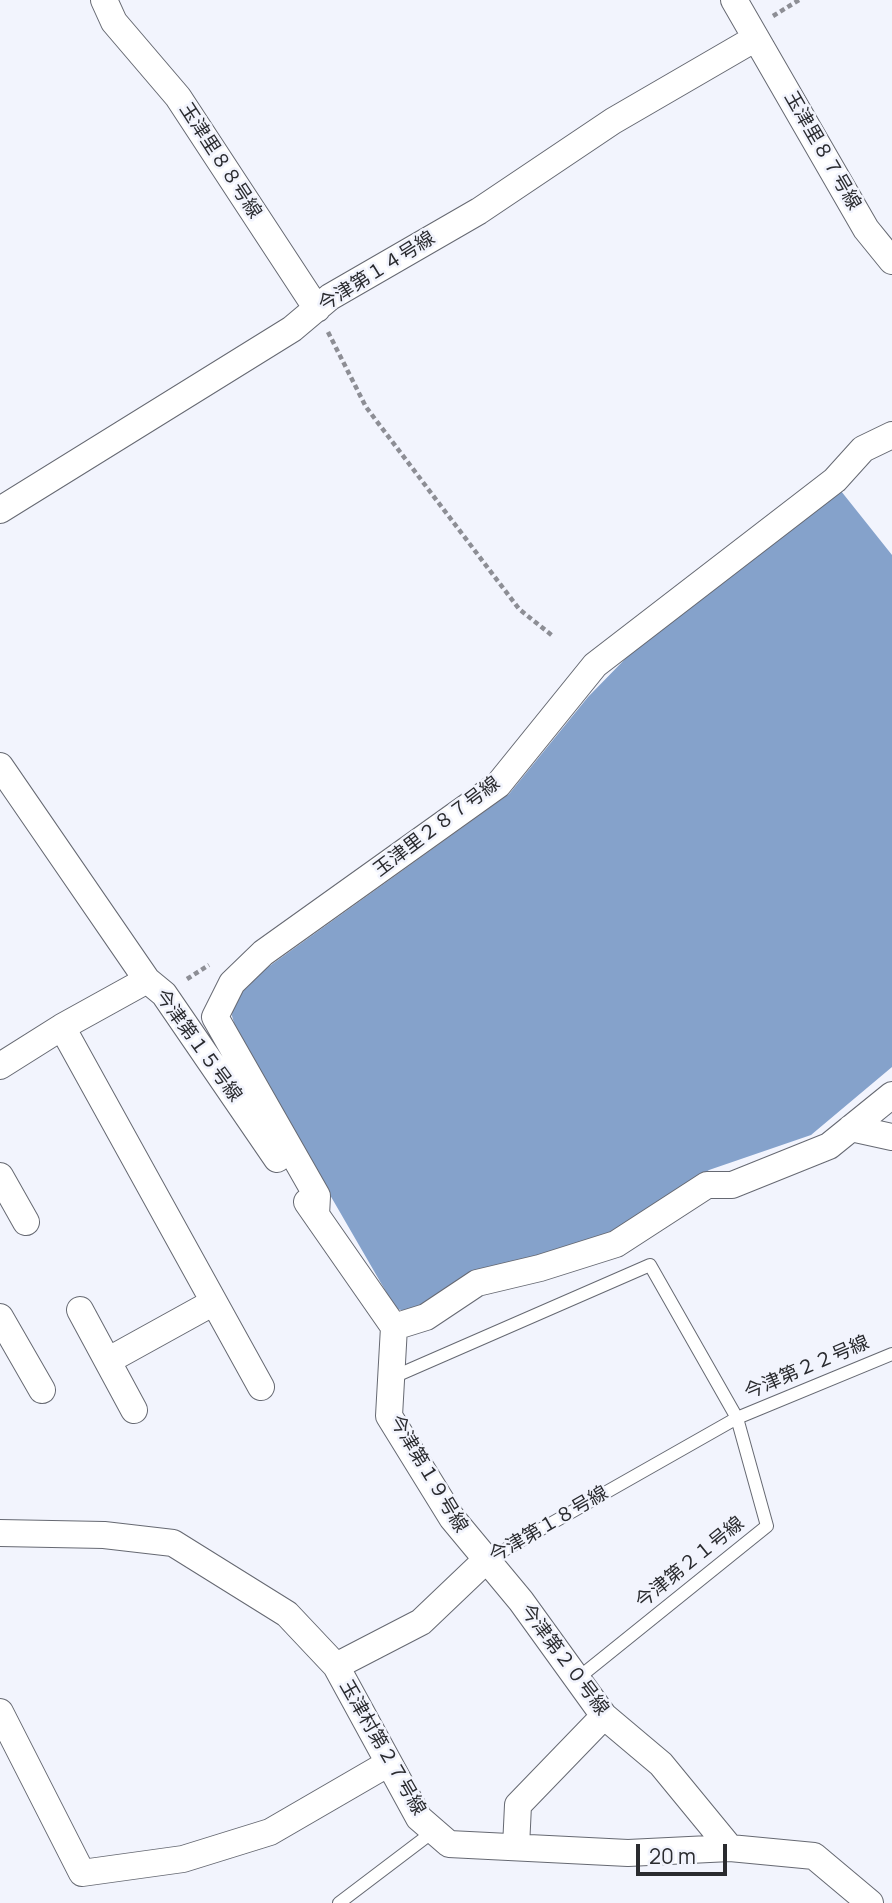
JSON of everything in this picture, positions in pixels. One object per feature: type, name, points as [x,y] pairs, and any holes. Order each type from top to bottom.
[{"type":"street","name":"玉津里８７号線","points":[[734,0],[866,229],[892,261]]},
{"type":"street","name":"玉津里８８号線","points":[[109,11],[178,97],[317,309]]},
{"type":"street","name":"今津第１４号線","points":[[0,510],[292,329],[330,297],[479,211],[613,121],[756,38]]},
{"type":"street","name":"玉津里２８７号線","points":[[316,1214],[317,1196],[215,1017],[232,983],[263,953],[498,785],[595,665],[835,480],[863,449],[892,435]]},
{"type":"street","name":"今津第１５号線","points":[[0,766],[148,980],[164,994],[394,1327]]},
{"type":"street","points":[[0,1066],[61,1027],[148,980]]},
{"type":"street","points":[[61,1027],[261,1387]]},
{"type":"street","points":[[394,1327],[426,1317],[477,1283],[540,1268],[616,1244],[707,1185],[734,1196],[829,1146],[892,1096]]},
{"type":"street","points":[[851,1128],[892,1137]]},
{"type":"street","points":[[0,1176],[26,1222]]},
{"type":"street","points":[[109,1360],[214,1302]]},
{"type":"street","points":[[80,1310],[134,1410]]},
{"type":"street","points":[[0,1317],[42,1390]]},
{"type":"street","name":"今津第１９号線","points":[[394,1327],[389,1416],[452,1518],[485,1562]]},
{"type":"street","name":"玉津村第２７号線","points":[[0,1533],[104,1535],[173,1543],[287,1614],[336,1667],[419,1818],[449,1844],[628,1853],[730,1848],[814,1856],[870,1903]]},
{"type":"street","name":"今津第１８号線","points":[[336,1667],[421,1622],[485,1562]]},
{"type":"street","name":"今津第２０号線","points":[[485,1562],[521,1601],[604,1716],[661,1764],[730,1848]]},
{"type":"street","points":[[0,1712],[82,1873],[183,1859],[270,1832],[389,1763]]},
{"type":"street","points":[[516,1847],[518,1805],[604,1716]]},
{"type":"lane","name":"今津第２１号線","points":[[391,1378],[650,1265],[737,1418],[767,1526],[577,1679]]},
{"type":"lane","name":"今津第２２号線","points":[[737,1418],[892,1354]]},
{"type":"lane","name":"今津第１８号線","points":[[485,1562],[737,1418]]},
{"type":"lane","points":[[339,1903],[434,1831]]},
{"type":"path","points":[[317,309],[366,407],[519,609],[554,637]]},
{"type":"water","points":[[841,491],[892,555],[892,1067],[811,1135],[709,1170],[603,1242],[412,1312],[396,1309],[238,1036],[232,1016],[233,1000],[243,985],[509,794],[588,697],[629,655]]}]
